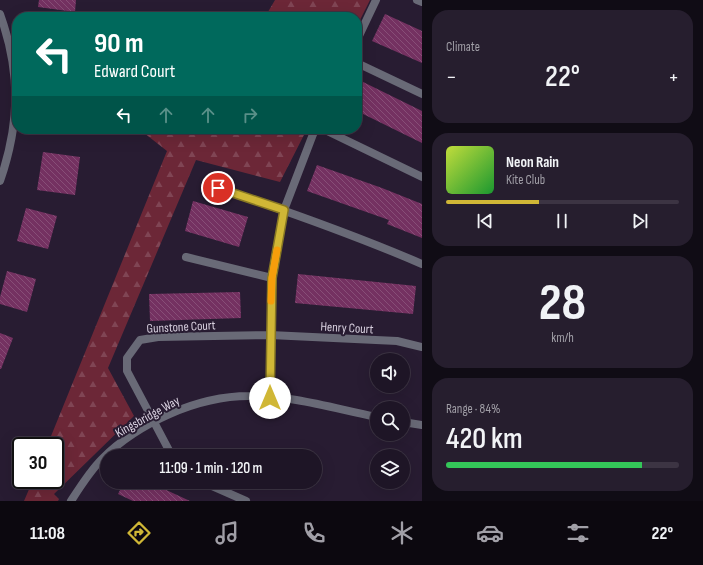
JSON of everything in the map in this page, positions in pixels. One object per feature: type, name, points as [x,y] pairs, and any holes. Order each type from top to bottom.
[{"type":"street","points":[[362,29],[376,0]]},
{"type":"street","points":[[417,0],[422,2]]},
{"type":"street","points":[[0,14],[12,61]]},
{"type":"street","points":[[362,65],[422,94]]},
{"type":"street","points":[[0,181],[9,155],[13,134]]},
{"type":"street","points":[[270,398],[272,278],[284,210],[312,134]]},
{"type":"street","points":[[333,134],[422,177]]},
{"type":"street","points":[[218,188],[284,210],[375,244],[422,264]]},
{"type":"street","points":[[186,257],[272,278]]},
{"type":"street","name":"Henry Court","points":[[270,335],[397,341],[422,347]]},
{"type":"street","name":"Gunstone Court","points":[[154,423],[127,371],[127,358],[140,340],[158,337],[270,335]]},
{"type":"street","name":"Kingsbridge Way","points":[[71,501],[101,460],[123,440],[179,409],[208,400],[249,396],[293,400],[370,416]]},
{"type":"street","points":[[154,423],[168,449]]},
{"type":"street","points":[[410,423],[422,425]]},
{"type":"street","points":[[219,489],[246,501]]},
{"type":"green space","points":[[275,0],[370,0],[362,16],[362,12],[268,12]]},
{"type":"green space","points":[[145,134],[304,134],[280,182],[196,160],[108,368],[134,416],[64,484],[64,437],[51,437],[167,151]]},
{"type":"green space","points":[[29,489],[59,489],[54,494],[59,499],[58,501],[24,501]]},
{"type":"building","points":[[39,0],[76,0],[75,12],[38,7]]},
{"type":"building","points":[[385,14],[422,31],[422,63],[372,41]]},
{"type":"building","points":[[362,81],[422,111],[422,143],[362,113]]},
{"type":"building","points":[[43,152],[80,157],[75,195],[37,190]]},
{"type":"building","points":[[317,165],[422,204],[422,238],[387,224],[389,220],[307,191]]},
{"type":"building","points":[[193,201],[248,217],[239,247],[185,231]]},
{"type":"building","points":[[26,208],[57,216],[48,249],[17,241]]},
{"type":"building","points":[[7,271],[36,279],[27,312],[0,304],[0,297]]},
{"type":"building","points":[[298,274],[416,286],[413,314],[295,303]]},
{"type":"building","points":[[240,292],[241,318],[150,321],[149,294]]},
{"type":"building","points":[[0,333],[13,338],[1,369],[0,369]]},
{"type":"building","points":[[120,489],[164,489],[190,501],[133,501],[118,494]]},
{"type":"slow traffic","points":[[271,301],[272,278],[277,250]]},
{"type":"route","points":[[218,188],[284,210],[272,278],[270,398]]}]
